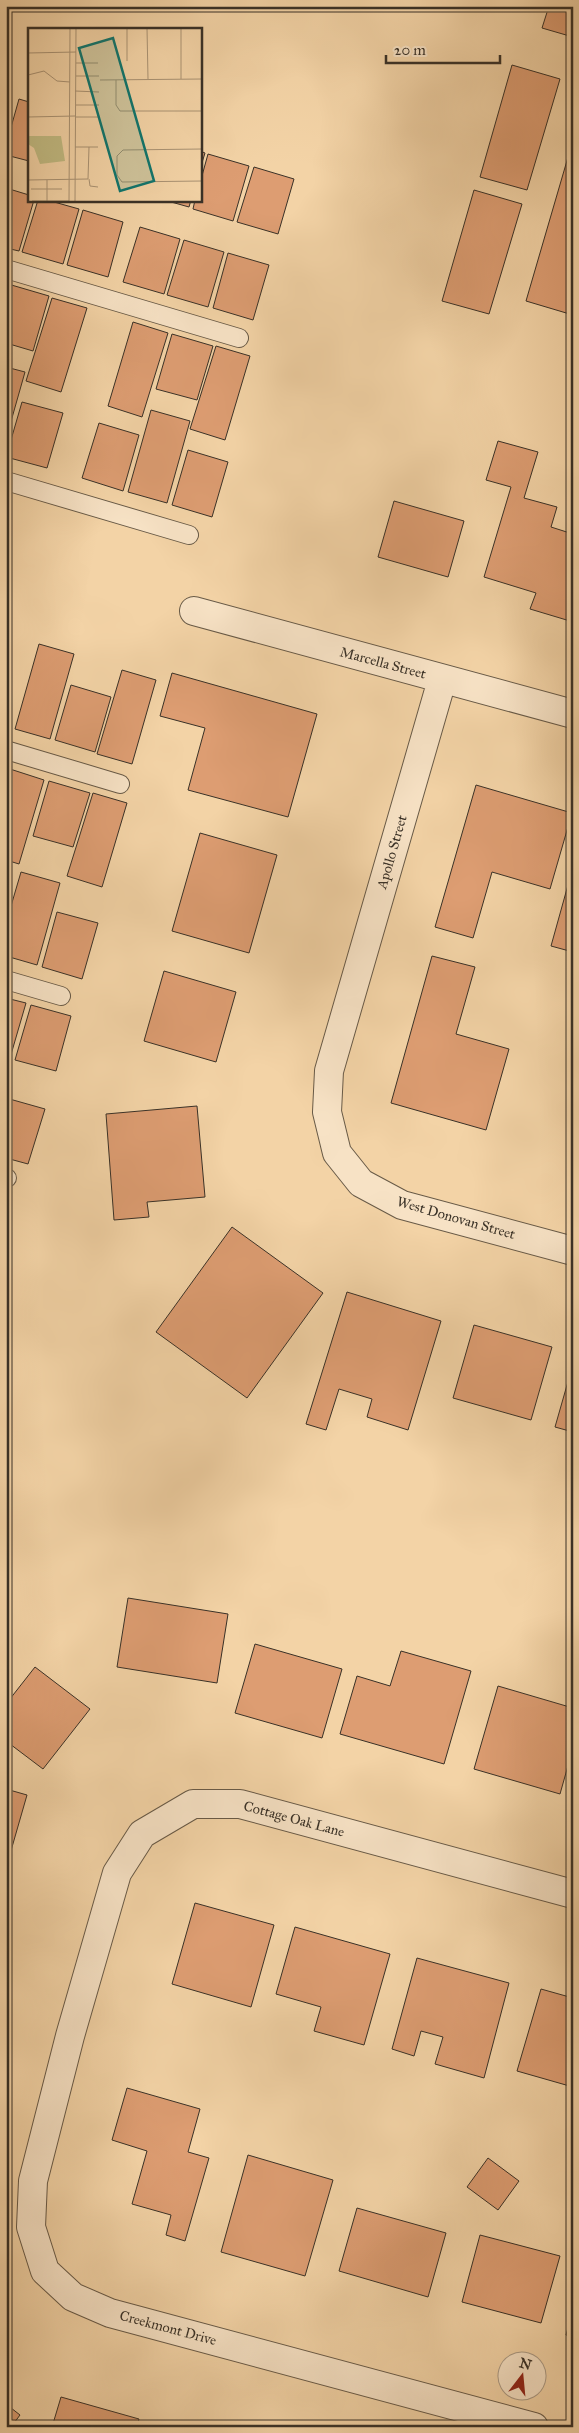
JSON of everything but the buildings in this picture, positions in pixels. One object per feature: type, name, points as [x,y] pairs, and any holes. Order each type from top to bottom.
[{"type":"street","name":"Marcella Street","points":[[194,611],[442,680],[573,714]]},
{"type":"street","name":"Apollo Street","points":[[342,1024],[442,680]]},
{"type":"street","name":"West Donovan Street","points":[[342,1024],[329,1071],[327,1112],[337,1154],[361,1183],[402,1205],[573,1251]]},
{"type":"street","name":"Cottage Oak Lane","points":[[70,2036],[117,1873],[142,1834],[194,1804],[240,1804],[573,1894]]},
{"type":"street","name":"Creekmont Drive","points":[[70,2036],[34,2181],[31,2227],[45,2271],[73,2297],[110,2313],[534,2427]]},
{"type":"lane","points":[[6,269],[239,338]]},
{"type":"lane","points":[[6,481],[189,535]]},
{"type":"lane","points":[[6,750],[120,784]]},
{"type":"lane","points":[[6,980],[61,996]]}]
